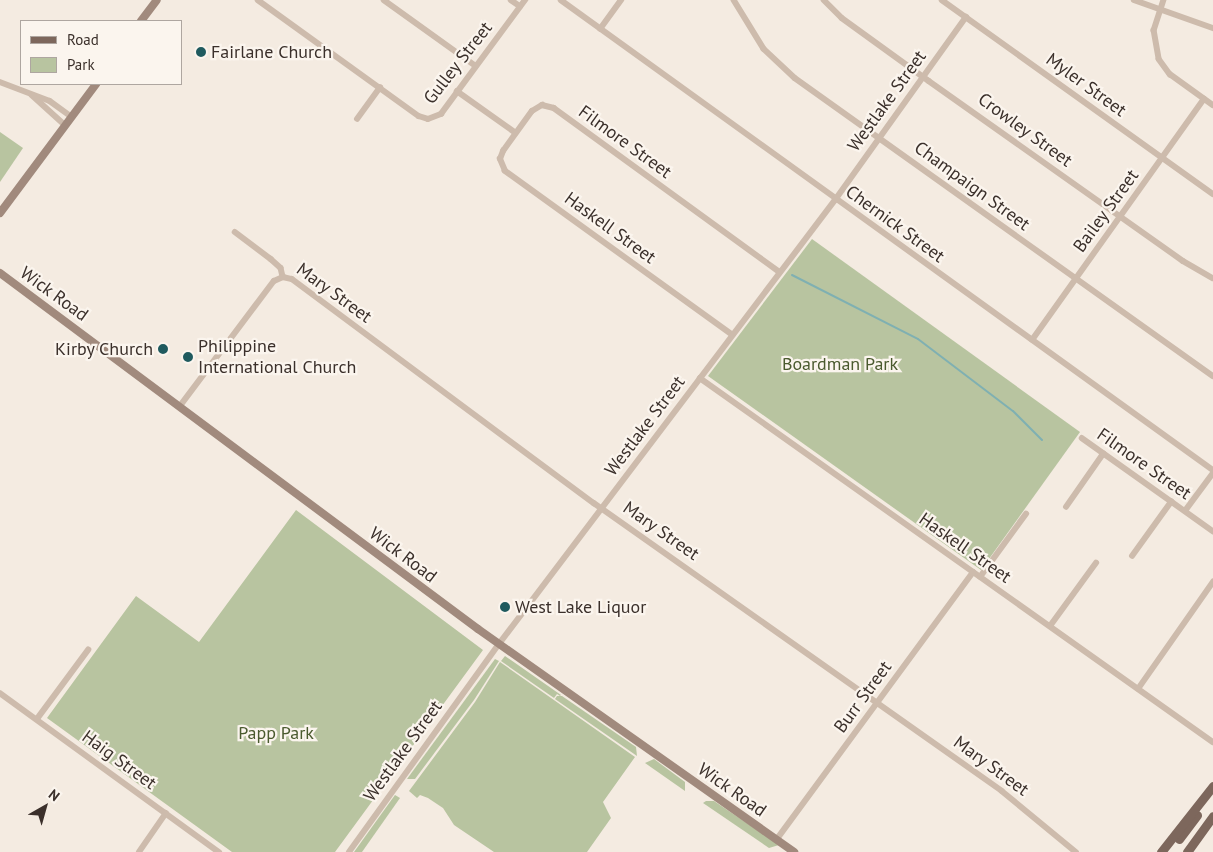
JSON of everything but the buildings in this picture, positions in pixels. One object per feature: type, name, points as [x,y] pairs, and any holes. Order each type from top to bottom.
[{"type":"main road","points":[[1161,852],[1213,786]]},
{"type":"main road","points":[[1168,852],[1197,816],[1201,803]]},
{"type":"main road","points":[[1207,825],[1213,807]]},
{"type":"main road","points":[[1187,852],[1213,816]]},
{"type":"street","points":[[142,20],[157,0]]},
{"type":"street","points":[[258,0],[380,88],[357,119]]},
{"type":"street","points":[[384,0],[476,66]]},
{"type":"street","points":[[511,0],[520,6]]},
{"type":"street","name":"Gulley Street","points":[[380,88],[419,116],[432,119],[441,114],[525,0]]},
{"type":"street","name":"Chernick Street","points":[[561,0],[835,200],[1213,471]]},
{"type":"street","points":[[600,29],[621,0]]},
{"type":"street","name":"Champaign Street","points":[[734,0],[754,36],[774,60],[879,138],[1213,376]]},
{"type":"street","name":"Crowley Street","points":[[824,0],[842,18],[924,77],[1120,217],[1213,278]]},
{"type":"street","name":"Myler Street","points":[[942,0],[1213,194]]},
{"type":"street","points":[[1134,0],[1213,28]]},
{"type":"street","points":[[1164,0],[1154,36],[1159,59],[1170,74],[1213,105]]},
{"type":"street","name":"Westlake Street","points":[[348,852],[499,644],[835,200],[966,17]]},
{"type":"street","points":[[0,82],[50,101],[72,117]]},
{"type":"street","points":[[0,213],[95,85]]},
{"type":"street","points":[[457,91],[516,133]]},
{"type":"street","points":[[31,93],[66,125]]},
{"type":"street","name":"Bailey Street","points":[[1032,340],[1204,99]]},
{"type":"street","name":"Filmore Street","points":[[516,133],[535,108],[546,105],[554,108],[780,272]]},
{"type":"street","name":"Haskell Street","points":[[516,133],[501,155],[505,171],[732,335]]},
{"type":"street","name":"Mary Street","points":[[235,232],[276,264],[283,277],[292,279],[602,508],[1002,791],[1076,852]]},
{"type":"street","name":"Wick Road","points":[[0,273],[499,644],[794,852]]},
{"type":"street","points":[[180,406],[274,281],[283,277]]},
{"type":"street","name":"Haskell Street","points":[[700,378],[1213,742]]},
{"type":"street","name":"Filmore Street","points":[[1082,438],[1213,531]]},
{"type":"street","points":[[1066,507],[1103,454]]},
{"type":"street","points":[[1184,512],[1213,471]]},
{"type":"street","points":[[1132,556],[1171,502]]},
{"type":"street","points":[[980,577],[1026,514]]},
{"type":"street","points":[[1050,626],[1096,563]]},
{"type":"street","name":"Burr Street","points":[[777,839],[973,572]]},
{"type":"street","points":[[1138,689],[1213,582]]},
{"type":"street","points":[[36,719],[88,650]]},
{"type":"street","name":"Haig Street","points":[[0,693],[219,852]]},
{"type":"street","points":[[139,852],[166,813]]},
{"type":"green space","points":[[0,132],[23,148],[0,182]]},
{"type":"green space","name":"Boardman Park","points":[[812,239],[1080,432],[981,570],[708,376]]},
{"type":"green space","name":"Papp Park","points":[[296,510],[483,650],[335,852],[232,852],[47,718],[136,596],[199,642]]},
{"type":"green space","points":[[505,656],[561,695],[557,694],[554,698],[501,661]]},
{"type":"green space","points":[[495,659],[499,661],[474,700],[415,779],[407,779]]},
{"type":"green space","points":[[500,662],[635,757],[603,802],[611,818],[587,852],[494,852],[454,825],[443,808],[428,798],[420,795],[417,798],[409,791],[475,702]]},
{"type":"green space","points":[[557,696],[562,696],[636,747],[637,756],[555,699]]},
{"type":"green space","points":[[654,759],[685,782],[685,791],[645,763]]},
{"type":"green space","points":[[395,795],[400,798],[362,852],[354,852]]},
{"type":"green space","points":[[714,801],[779,845],[769,848],[703,803]]},
{"type":"waterway","points":[[792,275],[918,339],[1013,411],[1042,440]]},
{"type":"place","name":"Fairlane Church","points":[[201,52]]},
{"type":"place","name":"Kirby Church","points":[[163,349]]},
{"type":"place","name":"Philippine International Church","points":[[188,357]]},
{"type":"place","name":"West Lake Liquor","points":[[505,607]]}]
